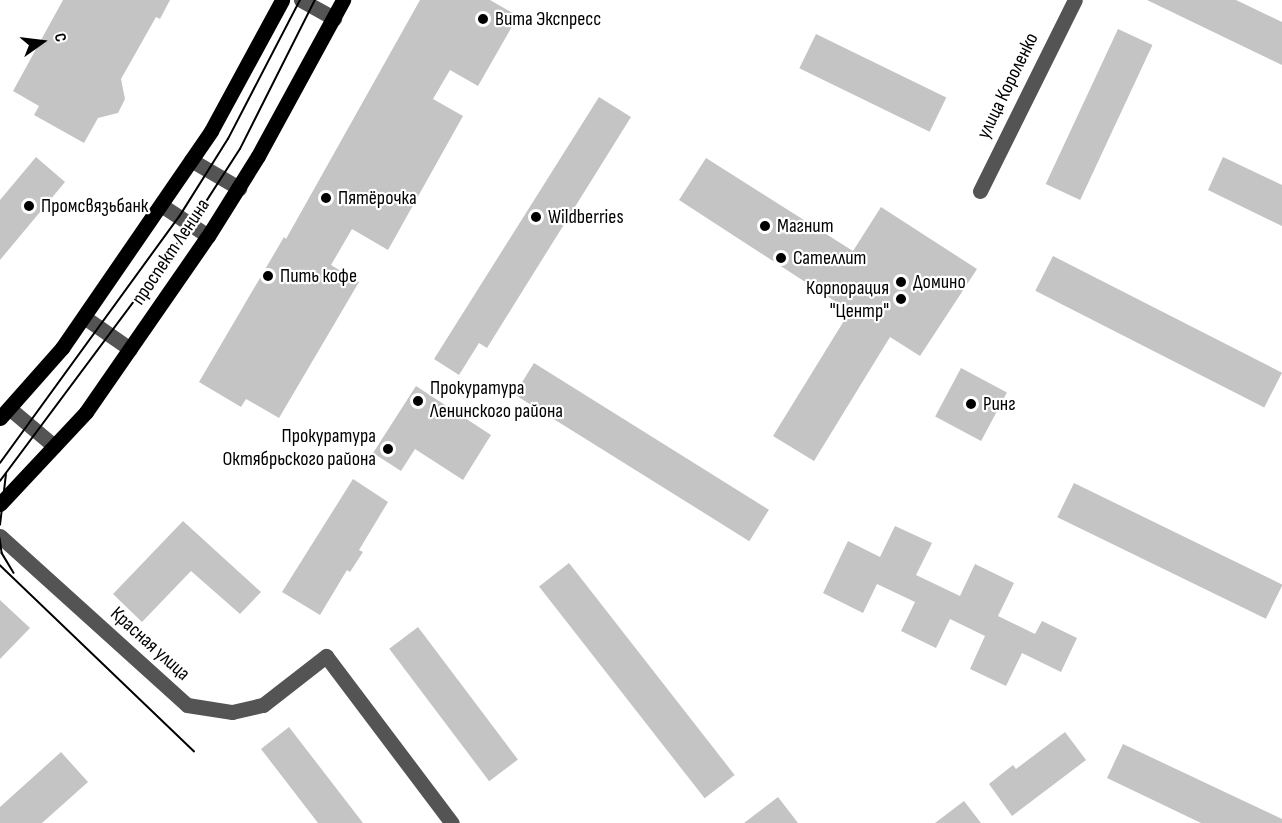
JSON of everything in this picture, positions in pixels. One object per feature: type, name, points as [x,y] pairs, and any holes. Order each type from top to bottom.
[{"type":"main road","name":"проспект Ленина","points":[[4,413],[62,348],[211,131],[282,0]]},
{"type":"main road","name":"проспект Ленина","points":[[0,504],[86,412],[208,237],[238,188],[343,0]]},
{"type":"street","points":[[301,0],[334,18]]},
{"type":"street","name":"улица Короленко","points":[[980,191],[1075,0]]},
{"type":"street","points":[[191,160],[238,188]]},
{"type":"street","points":[[161,205],[208,237]]},
{"type":"street","points":[[84,317],[130,349]]},
{"type":"street","points":[[4,413],[54,446]]},
{"type":"street","name":"Красная улица","points":[[0,536],[187,705],[232,712],[263,705],[326,656],[452,823]]},
{"type":"building","points":[[63,0],[170,0],[160,19],[156,17],[121,79],[125,99],[118,113],[98,118],[84,143],[34,115],[39,106],[13,91]]},
{"type":"building","points":[[420,0],[490,0],[518,16],[478,86],[450,70],[433,99],[463,116],[388,250],[352,229],[331,265],[359,282],[279,418],[246,399],[241,407],[199,382],[284,237],[286,239]]},
{"type":"building","points":[[1147,0],[1236,0],[1282,22],[1282,65]]},
{"type":"building","points":[[1118,29],[1152,45],[1080,200],[1046,184]]},
{"type":"building","points":[[816,34],[946,98],[930,132],[799,68]]},
{"type":"building","points":[[599,97],[631,117],[487,348],[479,343],[459,375],[434,359]]},
{"type":"building","points":[[36,157],[65,182],[0,260],[0,200]]},
{"type":"building","points":[[1223,157],[1282,185],[1282,226],[1208,190]]},
{"type":"building","points":[[706,158],[853,251],[881,207],[977,269],[920,356],[890,337],[814,461],[773,436],[850,311],[679,200]]},
{"type":"building","points":[[1053,256],[1282,373],[1264,407],[1035,291]]},
{"type":"building","points":[[534,363],[769,510],[749,541],[514,394]]},
{"type":"building","name":"Ринг","points":[[961,368],[1007,392],[981,441],[935,417]]},
{"type":"building","points":[[416,386],[491,435],[463,480],[415,449],[401,471],[373,453]]},
{"type":"building","points":[[353,479],[388,502],[359,550],[363,552],[350,572],[347,570],[320,615],[282,592]]},
{"type":"building","points":[[1074,483],[1282,584],[1266,619],[1057,517]]},
{"type":"building","points":[[183,521],[261,592],[240,614],[191,571],[142,622],[113,594]]},
{"type":"building","points":[[895,526],[932,543],[916,575],[960,596],[975,564],[1014,583],[998,616],[1035,634],[1042,621],[1077,638],[1061,672],[1022,653],[1006,686],[970,669],[985,636],[950,619],[936,648],[901,631],[915,602],[877,584],[863,613],[823,593],[848,541],[880,557]]},
{"type":"building","points":[[569,563],[735,775],[705,798],[539,586]]},
{"type":"building","points":[[0,600],[30,628],[0,659]]},
{"type":"building","points":[[418,627],[518,760],[489,781],[389,649]]},
{"type":"building","points":[[289,727],[363,823],[318,823],[261,749]]},
{"type":"building","points":[[1065,732],[1086,760],[1012,816],[989,784],[1013,765],[1016,769]]},
{"type":"building","points":[[1123,744],[1282,819],[1282,823],[1201,823],[1107,778]]},
{"type":"building","points":[[61,752],[88,782],[42,823],[0,823],[0,807]]},
{"type":"building","points":[[778,797],[798,823],[744,823]]},
{"type":"building","points":[[964,801],[981,823],[935,823]]},
{"type":"tram line","points":[[0,463],[179,217],[228,139],[300,0]]},
{"type":"tram line","points":[[0,481],[191,225],[240,149],[315,0]]},
{"type":"tram line","points":[[0,525],[6,474]]},
{"type":"tram line","points":[[0,538],[2,553],[14,573]]},
{"type":"tram line","points":[[0,565],[194,751]]},
{"type":"place","name":"Вита Экспресс","points":[[483,19]]},
{"type":"place","name":"Пятёрочка","points":[[326,198]]},
{"type":"place","name":"Промсвязьбанк","points":[[29,206]]},
{"type":"place","name":"Wildberries","points":[[536,217]]},
{"type":"place","name":"Магнит","points":[[765,226]]},
{"type":"place","name":"Сателлит","points":[[781,258]]},
{"type":"place","name":"Пить кофе","points":[[268,276]]},
{"type":"place","name":"Домино","points":[[901,282]]},
{"type":"place","name":"Корпорация \"Центр\"","points":[[901,299]]},
{"type":"place","name":"Прокуратура Ленинского района","points":[[418,401]]},
{"type":"place","name":"Ринг","points":[[971,404]]},
{"type":"place","name":"Прокуратура Октябрьского района","points":[[388,449]]}]
